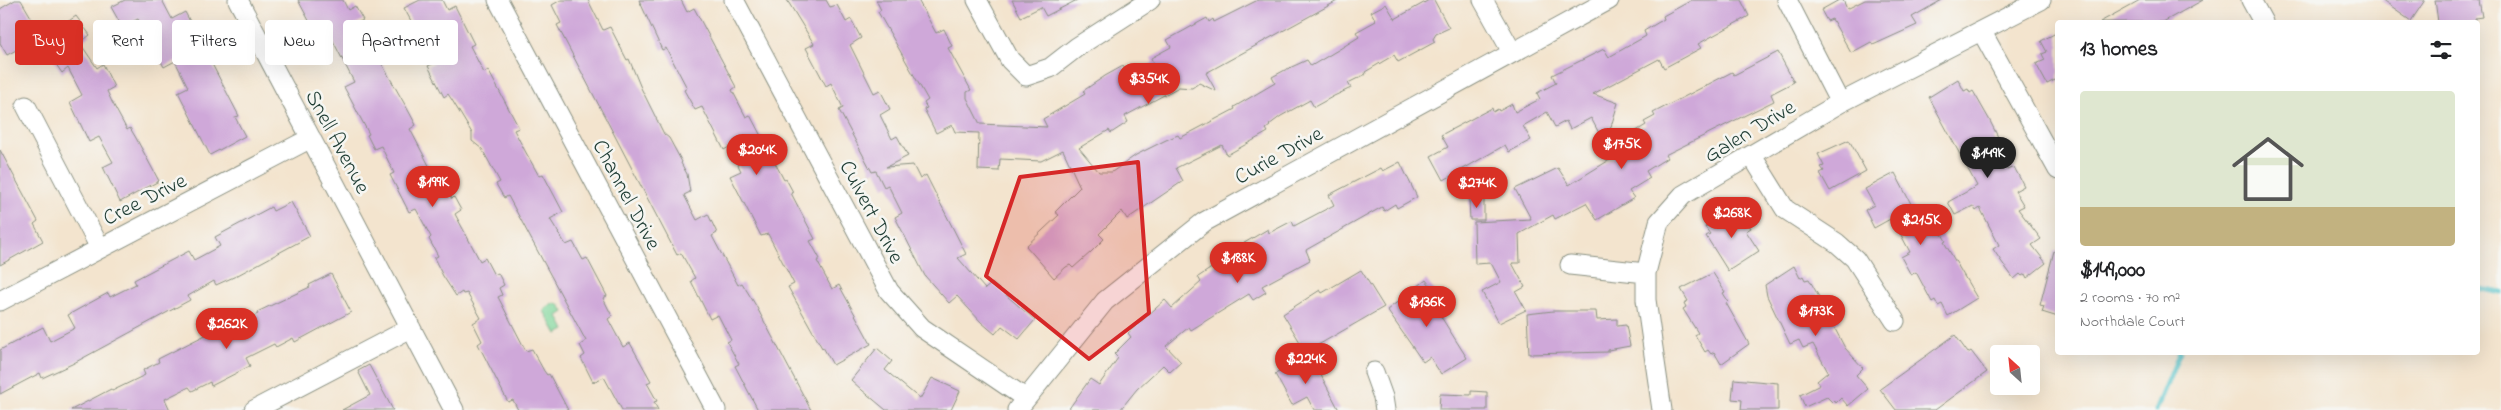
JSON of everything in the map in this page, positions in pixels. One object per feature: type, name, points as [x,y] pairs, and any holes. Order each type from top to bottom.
[{"type":"street","name":"Snell Avenue","points":[[238,0],[454,410]]},
{"type":"street","name":"Channel Drive","points":[[498,0],[716,410]]},
{"type":"street","name":"Culvert Drive","points":[[734,0],[889,291],[922,328],[1021,404]]},
{"type":"street","points":[[978,0],[1010,60],[1026,76],[1050,68],[1077,47],[1150,0]]},
{"type":"street","points":[[1483,0],[1512,52]]},
{"type":"street","name":"Curie Drive","points":[[1021,404],[1105,302],[1204,222],[1609,0]]},
{"type":"street","points":[[1786,0],[1840,103]]},
{"type":"street","name":"Galen Drive","points":[[1662,410],[1646,300],[1646,273],[1659,222],[1683,195],[1840,103],[1982,32],[2041,0]]},
{"type":"street","points":[[2251,0],[2262,20]]},
{"type":"street","points":[[1982,32],[2055,165]]},
{"type":"street","points":[[26,106],[100,248]]},
{"type":"street","name":"Cree Drive","points":[[0,301],[311,138]]},
{"type":"street","points":[[1752,156],[1784,209],[1836,243],[1854,259],[1895,321]]},
{"type":"street","points":[[1570,265],[1646,273]]},
{"type":"street","points":[[254,410],[410,328]]},
{"type":"street","points":[[1374,372],[1383,396],[1385,410]]},
{"type":"highlighted area","points":[[1138,162],[1149,313],[1089,359],[986,276],[1020,177]]},
{"type":"green space","points":[[555,303],[560,305],[564,312],[558,316],[565,330],[557,334],[544,311]]},
{"type":"building","points":[[15,0],[21,0],[33,20],[15,20],[15,51],[7,55],[0,43],[0,9]]},
{"type":"building","points":[[125,0],[162,0],[172,19],[185,12],[189,20],[172,20],[172,63],[164,67],[162,63],[162,20],[118,20],[111,7]]},
{"type":"building","points":[[298,0],[343,0],[348,10],[355,6],[363,20],[343,20],[343,60],[333,41],[333,20],[309,20]]},
{"type":"building","points":[[420,0],[442,0],[447,10],[455,6],[474,44],[470,46],[484,73],[488,70],[519,128],[514,130],[524,149],[539,176],[543,174],[563,212],[550,219],[566,245],[573,242],[583,260],[587,258],[607,296],[603,298],[612,316],[608,319],[623,347],[630,343],[651,381],[647,383],[657,401],[654,402],[658,410],[622,410],[604,377],[593,382],[581,358],[585,355],[580,345],[586,341],[508,196],[504,198],[496,184],[500,182],[482,149],[472,141],[472,133],[448,94],[444,97],[428,66],[458,65],[458,20],[411,20],[404,8]]},
{"type":"building","points":[[561,0],[588,0],[603,30],[610,27],[627,60],[629,59],[664,134],[669,138],[682,162],[687,174],[690,192],[684,195],[697,220],[708,214],[717,233],[712,236],[738,285],[742,283],[755,304],[811,410],[758,410],[735,366],[739,364],[727,342],[731,340],[718,315],[710,319],[691,281],[695,278],[681,253],[677,255],[557,25],[561,23],[552,5]]},
{"type":"building","points":[[639,0],[681,0],[687,12],[694,8],[736,87],[732,90],[746,117],[750,115],[784,180],[786,179],[793,192],[791,193],[815,239],[810,241],[820,259],[817,261],[832,289],[839,285],[871,344],[833,365],[788,287],[794,284],[768,234],[761,236],[730,176],[741,171],[729,147],[724,150],[702,107],[695,110],[684,90],[687,88],[666,48],[662,50]]},
{"type":"building","points":[[787,0],[826,0],[830,7],[837,5],[846,22],[851,19],[861,38],[850,45],[874,93],[880,90],[890,109],[880,115],[892,139],[897,136],[908,156],[886,167],[913,165],[920,179],[926,175],[966,254],[958,258],[985,289],[992,283],[1035,320],[1019,339],[1002,326],[995,334],[957,296],[949,303],[925,276],[895,217],[902,213],[888,185],[884,187],[876,171],[872,172],[839,110],[843,108],[831,83],[826,86],[806,48],[814,44]]},
{"type":"building","points":[[876,0],[918,0],[936,33],[944,29],[952,46],[948,48],[971,90],[967,92],[967,98],[980,124],[1047,127],[1043,119],[1085,94],[1083,91],[1105,76],[1123,66],[1129,76],[1153,63],[1151,58],[1171,47],[1167,40],[1207,18],[1209,22],[1213,19],[1214,22],[1258,0],[1339,0],[1206,73],[1216,91],[1199,83],[1192,88],[1179,87],[1125,116],[1128,122],[1111,133],[1109,130],[1079,148],[1099,172],[1112,172],[1136,155],[1178,135],[1180,138],[1235,109],[1234,107],[1275,83],[1272,77],[1285,70],[1307,60],[1311,66],[1359,37],[1356,32],[1376,21],[1371,12],[1386,4],[1395,19],[1429,0],[1434,0],[1449,28],[1436,34],[1433,39],[1435,42],[1398,62],[1394,55],[1365,72],[1366,74],[1348,83],[1351,88],[1314,107],[1310,100],[1281,116],[1269,125],[1266,129],[1268,132],[1227,155],[1222,145],[1176,168],[1183,181],[1127,219],[1122,211],[1099,234],[1104,239],[1091,252],[1073,268],[1070,265],[1066,267],[1054,278],[1026,246],[1059,215],[1055,212],[1080,187],[1063,150],[1041,161],[1000,159],[999,171],[978,170],[979,133],[955,132],[952,125],[936,133],[924,109],[927,108],[924,103],[928,100],[878,12],[881,10]]},
{"type":"building","points":[[1012,0],[1077,0],[1046,16],[1041,7],[1021,17]]},
{"type":"building","points":[[1692,0],[1741,0],[1749,16],[1698,44],[1701,48],[1664,68],[1659,59],[1593,94],[1618,103],[1610,130],[1600,135],[1591,118],[1570,129],[1566,121],[1555,127],[1547,112],[1523,126],[1531,140],[1509,152],[1505,145],[1444,180],[1431,156],[1448,147],[1441,135],[1492,108],[1493,112],[1498,109],[1499,111],[1512,104],[1515,112],[1540,99],[1537,93],[1556,83],[1552,75],[1604,49],[1609,57],[1646,36],[1644,31],[1664,19],[1663,16]]},
{"type":"building","points":[[1839,0],[1843,0],[1847,9],[1865,0],[1942,0],[1912,17],[1917,25],[1873,45],[1871,42],[1851,53],[1832,19],[1827,21],[1821,10]]},
{"type":"building","points":[[2140,0],[2203,0],[2167,20],[2104,20]]},
{"type":"building","points":[[2381,0],[2425,0],[2412,20]]},
{"type":"building","points":[[2435,0],[2479,0],[2482,17],[2475,18],[2476,20],[2438,20]]},
{"type":"building","points":[[76,16],[79,20],[70,20]]},
{"type":"building","points":[[83,26],[90,35],[83,41]]},
{"type":"building","points":[[2055,34],[2055,80],[2047,84],[2036,64],[2045,60],[2042,54],[2047,52],[2041,41]]},
{"type":"building","points":[[83,47],[93,65],[97,68],[103,65],[114,87],[107,91],[112,102],[127,130],[130,128],[136,138],[159,181],[120,202],[103,167],[113,162],[99,137],[89,142],[70,102],[82,95],[68,68],[62,73],[56,65],[83,65]]},
{"type":"building","points":[[1778,52],[1794,82],[1771,94],[1774,101],[1665,155],[1667,158],[1646,171],[1650,178],[1629,191],[1634,198],[1597,220],[1586,203],[1555,219],[1553,215],[1519,234],[1520,263],[1512,263],[1525,287],[1516,292],[1526,310],[1499,323],[1482,292],[1501,282],[1491,263],[1475,264],[1474,222],[1531,219],[1515,189],[1558,168],[1569,185],[1616,156],[1610,147],[1646,125],[1644,122],[1655,116],[1653,113],[1732,72],[1734,75]]},
{"type":"building","points":[[177,65],[213,65],[239,116],[235,117],[245,136],[210,155],[178,92],[188,87]]},
{"type":"building","points":[[345,65],[382,65],[416,125],[410,129],[436,179],[440,176],[452,199],[454,197],[461,210],[455,214],[480,261],[485,258],[494,275],[498,273],[504,285],[499,288],[502,295],[498,297],[526,351],[532,349],[544,371],[547,375],[549,374],[568,410],[518,410],[513,400],[508,402],[478,344],[482,341],[473,323],[481,318],[467,293],[463,294],[462,292],[456,296],[443,276],[434,258],[438,256],[429,239],[431,237],[416,209],[409,212],[390,175],[394,173],[381,146],[374,149],[367,135],[369,134],[344,87],[354,82]]},
{"type":"building","points":[[1958,79],[1964,91],[1968,89],[1970,93],[1973,91],[1998,137],[1994,138],[1996,143],[1994,144],[2007,170],[2014,167],[2024,186],[2015,191],[2024,206],[2018,209],[2041,239],[2032,245],[2046,263],[2027,278],[2025,274],[2022,276],[2020,274],[2014,279],[2001,261],[1993,249],[1999,245],[1980,208],[1976,211],[1973,206],[1955,215],[1948,202],[1977,186],[1929,97]]},
{"type":"building","points":[[1849,140],[1866,171],[1830,191],[1820,173],[1824,171],[1821,167],[1824,166],[1818,154]]},
{"type":"building","points":[[0,150],[38,221],[34,224],[43,241],[0,265]]},
{"type":"building","points":[[1400,162],[1417,197],[1397,208],[1395,204],[1384,211],[1382,207],[1306,250],[1310,260],[1262,286],[1266,292],[1253,300],[1249,294],[1191,330],[1189,327],[1166,346],[1181,362],[1170,372],[1163,365],[1137,389],[1120,410],[1068,410],[1090,379],[1099,385],[1118,358],[1114,354],[1131,337],[1128,333],[1165,300],[1172,308],[1201,282],[1198,277],[1219,263],[1217,259],[1268,229],[1269,233],[1292,221],[1294,226],[1334,205],[1329,195],[1381,168],[1383,171]]},
{"type":"building","points":[[1895,173],[1922,225],[1925,223],[1930,232],[1938,227],[1946,241],[1944,242],[1977,298],[1948,316],[1942,304],[1938,306],[1935,300],[1932,302],[1916,272],[1911,275],[1901,257],[1910,252],[1892,218],[1874,228],[1865,210],[1874,205],[1865,189]]},
{"type":"building","points":[[1484,198],[1484,220],[1470,220],[1469,199]]},
{"type":"building","points":[[291,202],[310,236],[236,276],[216,285],[214,281],[188,296],[190,300],[72,364],[42,378],[40,373],[0,394],[0,350],[43,327],[50,341],[75,328],[68,315],[108,293],[110,297],[136,284],[134,280],[189,251],[194,260],[220,246],[215,237],[271,207],[273,211]]},
{"type":"building","points":[[1738,207],[1751,228],[1746,231],[1759,251],[1728,271],[1706,236],[1710,234],[1705,227]]},
{"type":"building","points":[[2055,251],[2055,316],[2042,312],[2044,306],[2040,305]]},
{"type":"building","points":[[1794,266],[1800,278],[1803,276],[1805,280],[1809,279],[1824,306],[1831,302],[1841,321],[1833,325],[1845,348],[1863,368],[1856,375],[1868,389],[1848,406],[1841,398],[1836,403],[1827,397],[1805,407],[1800,395],[1820,385],[1817,381],[1828,372],[1813,344],[1803,348],[1799,340],[1790,344],[1767,296],[1765,285]]},
{"type":"building","points":[[1361,270],[1384,307],[1306,352],[1283,314],[1320,290],[1322,293]]},
{"type":"building","points":[[1713,273],[1725,292],[1723,293],[1728,301],[1726,303],[1749,344],[1721,364],[1714,352],[1711,354],[1708,350],[1705,352],[1695,335],[1698,333],[1683,309],[1686,307],[1684,303],[1688,301],[1681,289]]},
{"type":"building","points":[[331,274],[351,312],[295,342],[293,338],[276,347],[274,344],[246,358],[250,366],[211,386],[210,382],[192,391],[189,387],[165,399],[170,410],[71,410],[111,389],[112,391],[145,375],[143,370],[159,362],[158,359],[227,324],[229,328],[258,314],[257,312],[310,287],[309,285]]},
{"type":"building","points":[[1426,280],[1446,306],[1438,312],[1467,358],[1441,374],[1430,357],[1423,362],[1387,310]]},
{"type":"building","points":[[1553,311],[1596,311],[1597,320],[1617,319],[1617,326],[1626,325],[1630,346],[1608,350],[1608,352],[1529,354],[1527,314]]},
{"type":"building","points":[[1955,335],[1968,353],[1971,351],[1987,372],[1935,410],[1896,410],[1880,389]]},
{"type":"building","points":[[877,348],[892,361],[885,370],[920,399],[932,378],[960,391],[951,410],[886,410],[862,390],[851,380]]},
{"type":"building","points":[[1311,356],[1339,410],[1314,410],[1307,397],[1292,405],[1275,374]]},
{"type":"building","points":[[369,365],[393,410],[342,410],[370,395],[358,371]]},
{"type":"building","points":[[1734,379],[1778,383],[1778,410],[1741,410],[1742,400],[1732,399]]},
{"type":"building","points":[[1471,391],[1487,392],[1487,410],[1439,410],[1440,394],[1471,395]]},
{"type":"waterway","points":[[2480,288],[2501,293]]},
{"type":"waterway","points":[[2156,410],[2179,355]]}]
